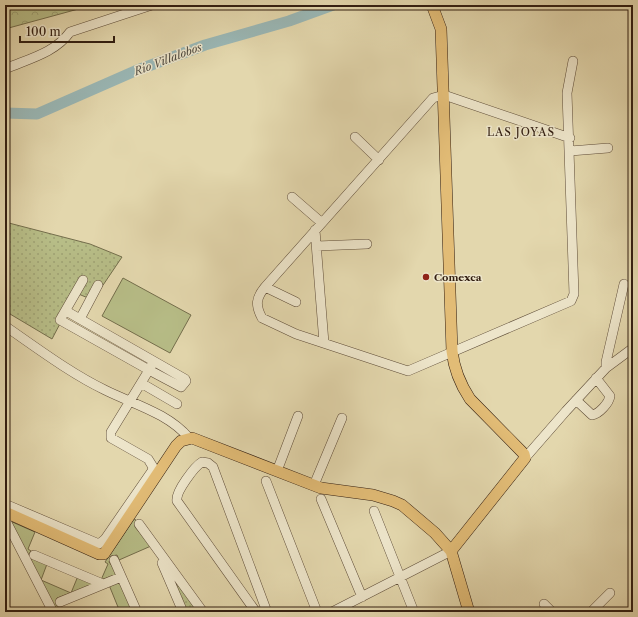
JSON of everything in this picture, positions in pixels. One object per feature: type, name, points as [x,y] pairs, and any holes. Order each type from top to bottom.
[{"type":"main road","points":[[433,7],[441,29],[452,351],[454,367],[463,389],[470,399],[524,454],[526,458],[452,551]]},
{"type":"main road","points":[[5,512],[99,554],[104,554],[176,446],[189,438],[314,485],[337,491],[373,495],[402,505],[435,533],[452,551],[469,612]]},
{"type":"street","points":[[5,69],[50,50],[63,42],[70,32],[152,5]]},
{"type":"street","points":[[570,138],[444,95],[433,98],[265,287],[259,295],[256,304],[262,318],[296,334],[408,371],[571,301],[573,298],[570,138],[567,93],[573,60]]},
{"type":"street","points":[[355,137],[379,160]]},
{"type":"street","points":[[570,151],[608,148]]},
{"type":"street","points":[[292,197],[322,223]]},
{"type":"street","points":[[315,230],[324,343]]},
{"type":"street","points":[[317,246],[367,244]]},
{"type":"street","points":[[66,311],[185,378],[186,382],[181,387],[60,320],[84,280]]},
{"type":"street","points":[[606,368],[606,362],[624,284]]},
{"type":"street","points":[[80,319],[98,285]]},
{"type":"street","points":[[265,287],[296,302]]},
{"type":"street","points":[[5,326],[104,390],[131,401],[180,428],[189,438]]},
{"type":"street","points":[[95,340],[100,330]]},
{"type":"street","points":[[526,458],[596,378],[606,368],[633,348]]},
{"type":"street","points":[[5,504],[99,544],[105,539],[152,471],[153,467],[148,458],[110,436],[153,361]]},
{"type":"street","points":[[576,400],[592,415],[598,413],[610,399],[610,396],[596,378]]},
{"type":"street","points":[[141,383],[177,404]]},
{"type":"street","points":[[277,471],[298,416]]},
{"type":"street","points":[[314,485],[342,418]]},
{"type":"street","points":[[256,612],[177,501],[178,493],[196,467],[202,462],[208,463],[213,467],[267,612]]},
{"type":"street","points":[[266,481],[317,612]]},
{"type":"street","points":[[321,499],[362,597]]},
{"type":"street","points":[[374,511],[414,612]]},
{"type":"street","points":[[5,519],[53,612]]},
{"type":"street","points":[[139,524],[203,612]]},
{"type":"street","points":[[5,531],[47,612]]},
{"type":"street","points":[[156,549],[183,612]]},
{"type":"street","points":[[332,612],[452,551]]},
{"type":"street","points":[[34,555],[103,584]]},
{"type":"street","points":[[114,560],[137,612]]},
{"type":"street","points":[[60,602],[121,576]]},
{"type":"street","points":[[591,612],[610,593]]},
{"type":"street","points":[[544,604],[552,612]]},
{"type":"green space","points":[[5,5],[93,5],[5,29]]},
{"type":"green space","points":[[5,222],[90,244],[122,257],[93,300],[76,293],[52,339],[5,311]]},
{"type":"green space","points":[[123,278],[191,315],[170,353],[102,316]]},
{"type":"green space","points":[[134,519],[136,520],[135,527],[151,546],[119,560],[117,555],[111,556],[109,562],[118,574],[101,580],[108,564],[105,562]]},
{"type":"green space","points":[[10,521],[35,532],[28,549],[31,551],[29,554],[31,558],[47,564],[41,580],[71,593],[57,598],[56,603],[61,612],[56,612]]},
{"type":"green space","points":[[156,549],[203,612],[183,612]]},
{"type":"green space","points":[[78,576],[96,584],[71,593]]},
{"type":"green space","points":[[120,580],[134,612],[120,612],[109,585]]},
{"type":"waterway","name":"Río Villalobos","points":[[5,113],[37,114],[135,71],[205,45],[289,21],[333,5]]},
{"type":"place","name":"Comexca","points":[[426,277]]},
{"type":"district","name":"LAS JOYAS","points":[[521,132]]}]
